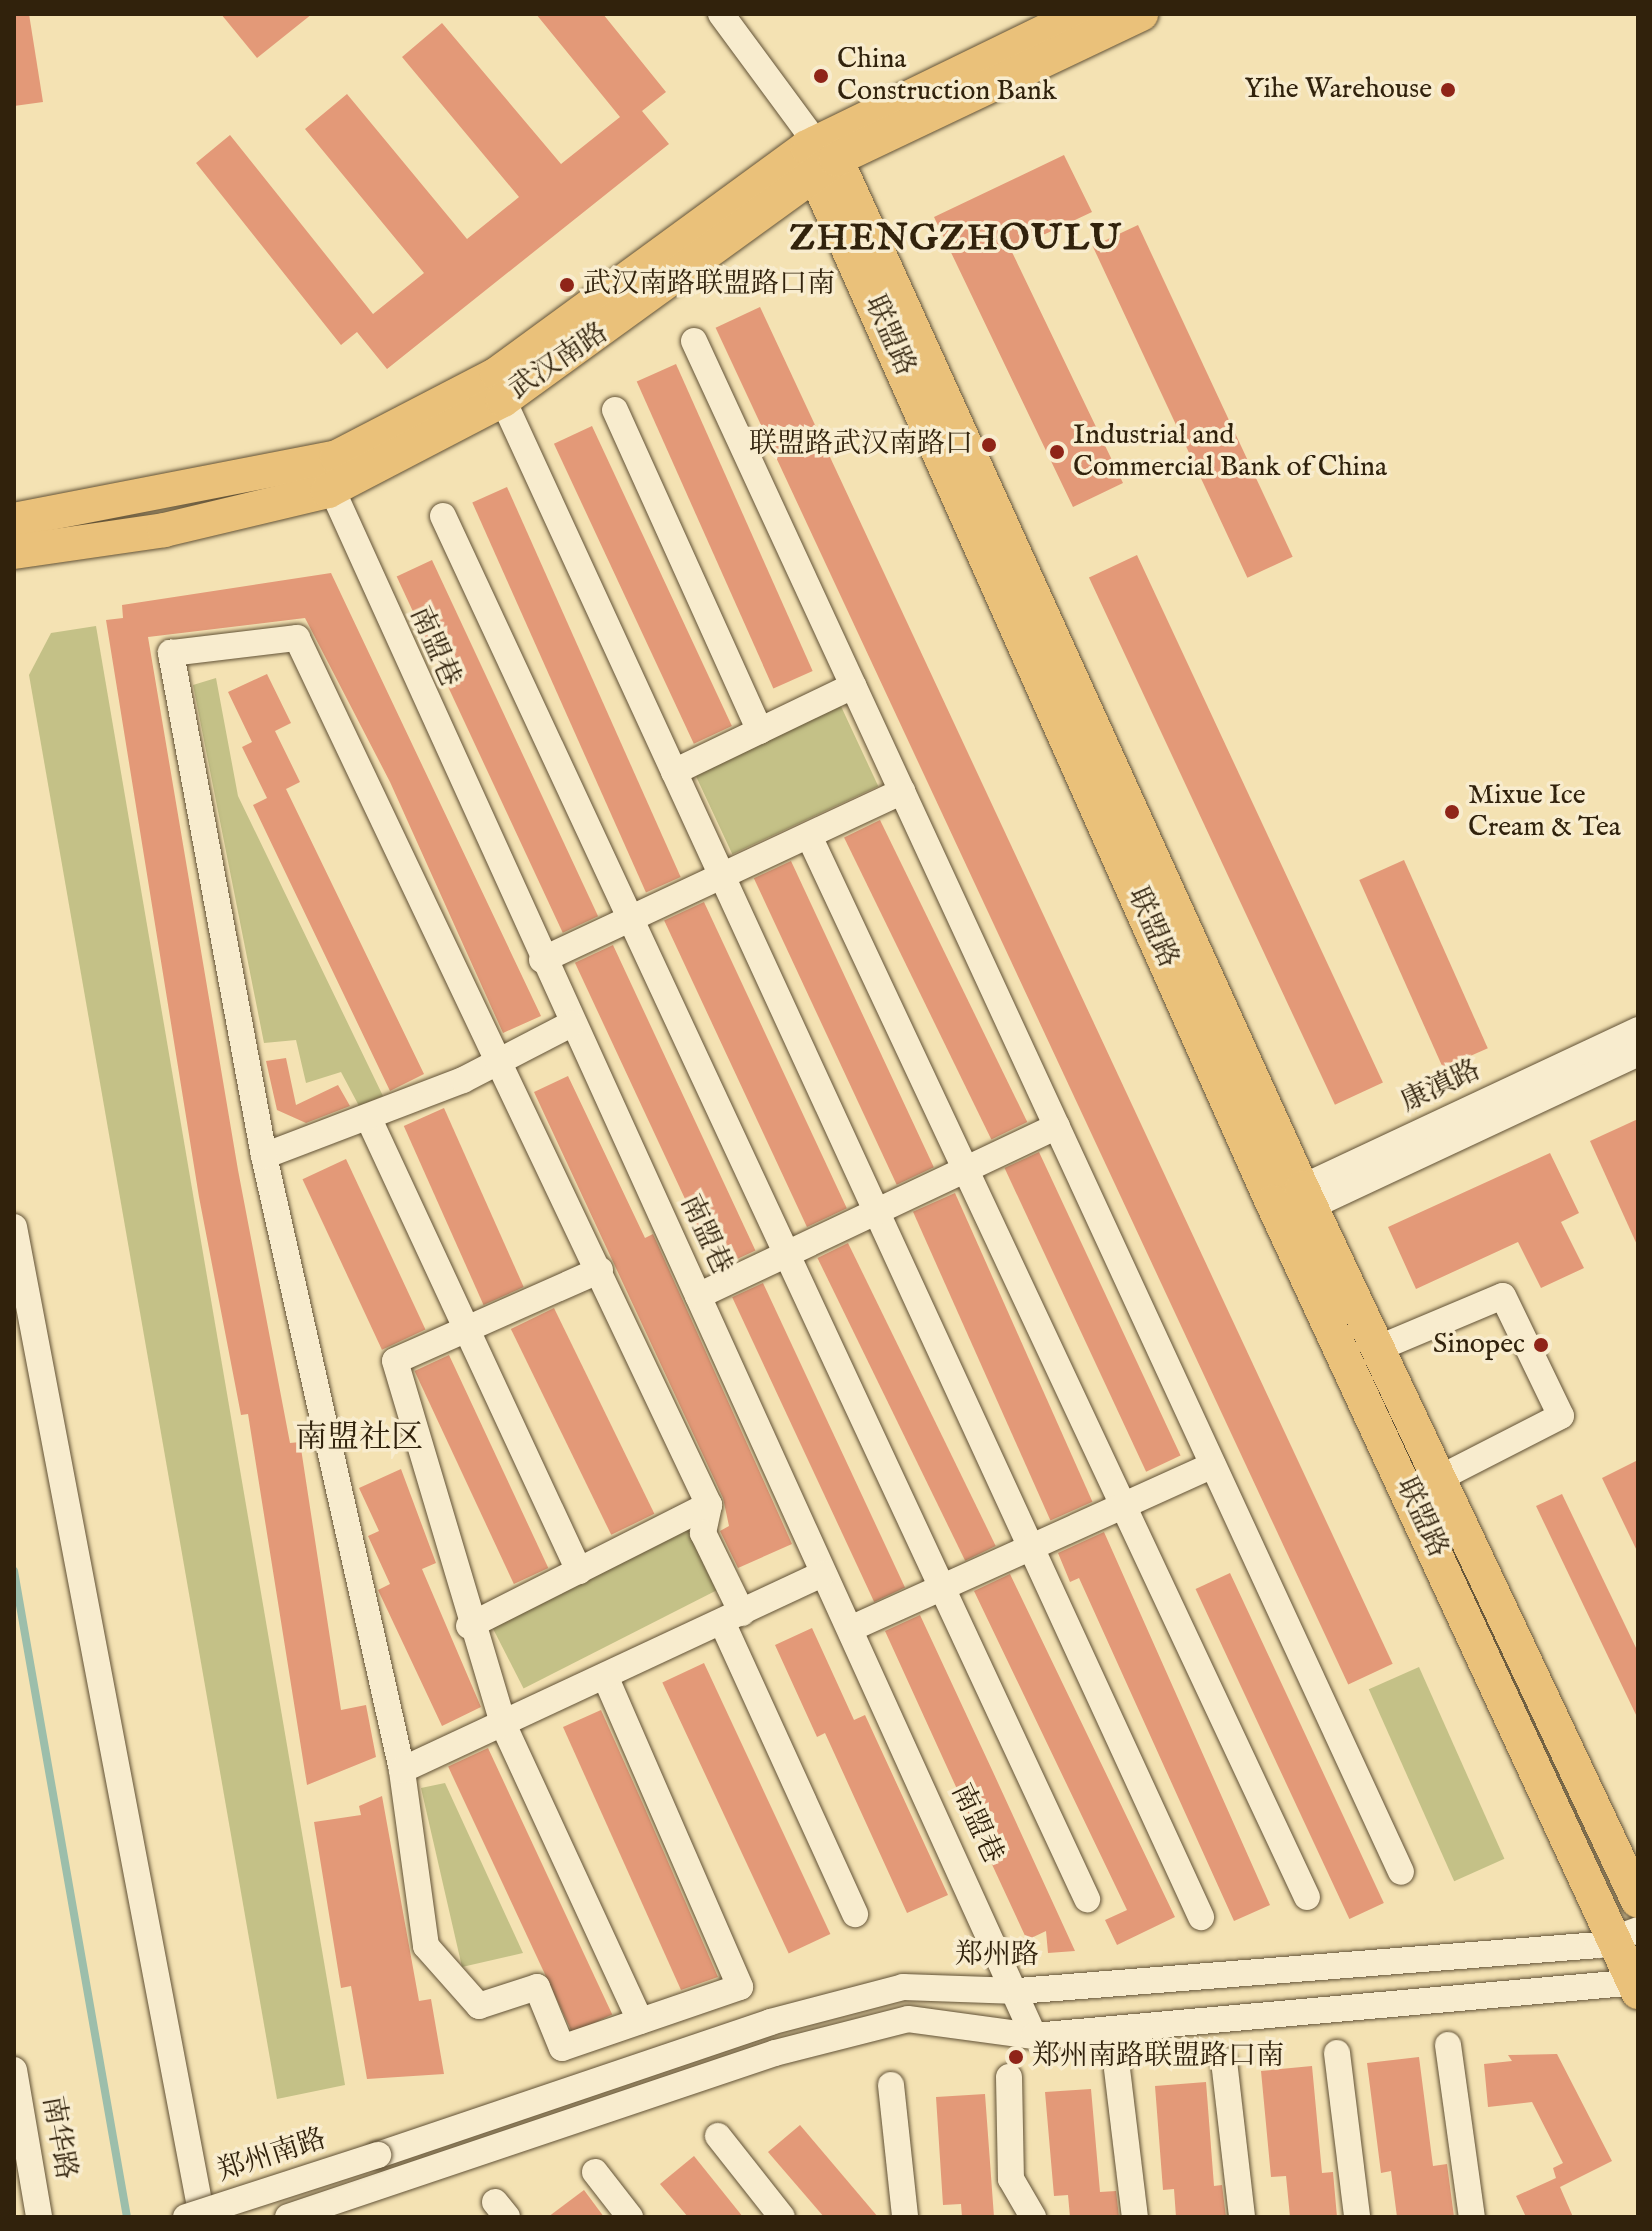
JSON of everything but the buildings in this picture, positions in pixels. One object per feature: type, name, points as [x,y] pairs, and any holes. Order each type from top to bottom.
[{"type":"main road","name":"武汉南路","points":[[14,520],[325,475],[497,374],[822,158],[1081,14]]},
{"type":"main road","name":"武汉南路","points":[[14,552],[164,530],[325,475],[503,400],[624,318],[822,158],[1141,14]]},
{"type":"main road","name":"联盟路","points":[[822,158],[1291,1204],[1626,1935],[1637,1986]]},
{"type":"main road","name":"联盟路","points":[[1291,1204],[1379,1348],[1638,1901]]},
{"type":"street","points":[[721,14],[822,158]]},
{"type":"street","points":[[694,341],[1401,1872]]},
{"type":"street","points":[[503,400],[1201,1917]]},
{"type":"street","points":[[615,410],[760,731]]},
{"type":"street","name":"南盟巷","points":[[325,475],[822,1574],[1018,1991],[1034,2036]]},
{"type":"street","points":[[443,516],[1087,1899]]},
{"type":"street","points":[[605,1676],[740,1987],[562,2048],[537,1987],[479,2006],[426,1946],[402,1770],[264,1156],[171,653],[297,638],[502,1060],[709,1505],[703,1533],[732,1618],[855,1914]]},
{"type":"street","points":[[674,772],[853,686]]},
{"type":"street","points":[[542,960],[902,791]]},
{"type":"street","points":[[809,836],[1307,1897]]},
{"type":"street","points":[[264,1156],[368,1117],[502,1060],[571,1024]]},
{"type":"street","name":"康滇路","points":[[1291,1204],[1638,1030]]},
{"type":"street","name":"康滇路","points":[[1291,1204],[1638,1053]]},
{"type":"street","points":[[368,1117],[579,1571]]},
{"type":"street","points":[[698,1296],[1057,1126]]},
{"type":"street","points":[[14,1227],[202,2217]]},
{"type":"street","points":[[600,1270],[395,1361],[469,1626],[503,1724],[640,2021]]},
{"type":"street","points":[[1379,1348],[1503,1296],[1561,1416],[1440,1478]]},
{"type":"street","points":[[850,1629],[1213,1465]]},
{"type":"street","points":[[469,1626],[709,1505]]},
{"type":"street","points":[[402,1770],[822,1574]]},
{"type":"street","name":"郑州路","points":[[378,2155],[770,2022],[903,1987],[1018,1991],[1626,1935]]},
{"type":"street","points":[[288,2217],[775,2053],[908,2019],[1034,2036],[1637,1986]]},
{"type":"street","points":[[1448,2045],[1472,2217]]},
{"type":"street","points":[[1337,2053],[1357,2217]]},
{"type":"street","points":[[1224,2061],[1242,2217]]},
{"type":"street","points":[[1117,2069],[1135,2217]]},
{"type":"street","name":"南华路","points":[[14,2070],[39,2217]]},
{"type":"street","points":[[1009,2077],[1011,2179],[1033,2217]]},
{"type":"street","points":[[891,2085],[905,2217]]},
{"type":"street","points":[[718,2136],[782,2217]]},
{"type":"street","name":"郑州南路","points":[[186,2217],[378,2155]]},
{"type":"street","points":[[595,2172],[630,2217]]},
{"type":"shaded area","points":[[96,626],[345,2085],[277,2099],[29,675],[51,633]]},
{"type":"shaded area","points":[[216,678],[238,796],[383,1096],[359,1106],[341,1072],[306,1083],[296,1040],[264,1043],[193,685]]},
{"type":"shaded area","points":[[839,702],[878,786],[732,854],[693,770]]},
{"type":"shaded area","points":[[686,1525],[719,1589],[524,1689],[491,1624]]},
{"type":"shaded area","points":[[1419,1667],[1504,1859],[1454,1881],[1369,1689]]},
{"type":"shaded area","points":[[445,1783],[523,1953],[462,1967],[421,1788]]},
{"type":"waterway","points":[[14,1571],[127,2217]]},
{"type":"place","name":"China Construction Bank","points":[[821,76]]},
{"type":"place","name":"Yihe Warehouse","points":[[1448,90]]},
{"type":"place","name":"武汉南路联盟路口南","points":[[567,285]]},
{"type":"place","name":"联盟路武汉南路口","points":[[989,445]]},
{"type":"place","name":"Industrial and Commercial Bank of China","points":[[1057,452]]},
{"type":"place","name":"Mixue Ice Cream & Tea","points":[[1452,812]]},
{"type":"place","name":"Sinopec","points":[[1541,1345]]},
{"type":"place","name":"郑州南路联盟路口南","points":[[1016,2057]]},
{"type":"district","name":"ZHENGZHOULU","points":[[956,240]]},
{"type":"district","name":"南盟社区","points":[[359,1439]]}]
